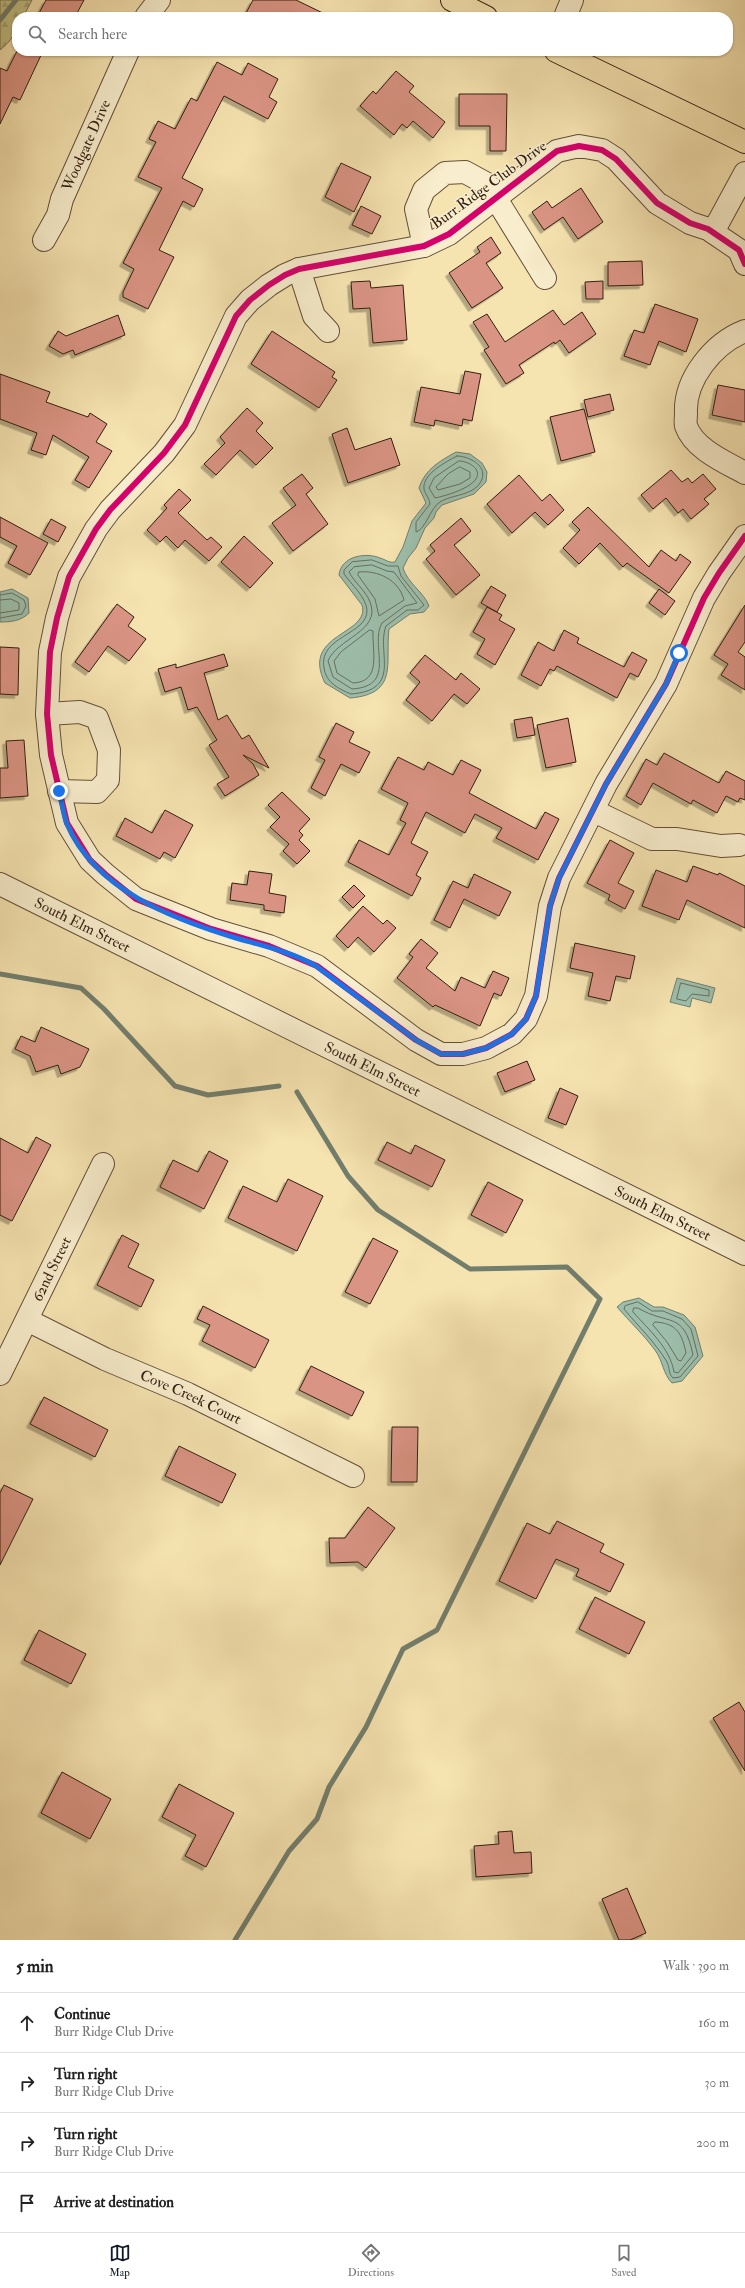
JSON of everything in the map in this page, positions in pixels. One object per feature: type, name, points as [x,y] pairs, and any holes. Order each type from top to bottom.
[{"type":"main road","points":[[452,0],[476,12]]},
{"type":"main road","points":[[566,56],[745,142]]},
{"type":"street","points":[[150,12],[159,0]]},
{"type":"street","points":[[567,12],[572,0]]},
{"type":"street","name":"Woodgate Drive","points":[[44,240],[58,215],[62,199],[126,56]]},
{"type":"street","name":"Burr Ridge Club Drive","points":[[745,264],[738,250],[713,232],[690,223],[657,203],[616,160],[602,150],[579,146],[557,151],[449,234],[424,246],[299,269],[284,275],[250,300],[236,316],[185,425],[164,453],[110,510],[88,543],[69,578],[57,618],[50,652],[47,714],[51,755],[67,823],[90,860],[136,899],[217,931],[302,958],[323,971],[416,1040],[441,1054],[463,1054],[486,1048],[512,1034],[526,1019],[536,996],[546,929],[557,885],[606,784],[666,684],[704,598],[737,562],[745,536]]},
{"type":"street","points":[[424,246],[416,209],[424,190],[445,173],[465,172],[487,184],[495,200],[545,278]]},
{"type":"street","points":[[713,232],[745,173]]},
{"type":"street","points":[[299,269],[310,296],[314,316],[328,331]]},
{"type":"street","points":[[745,331],[738,334],[710,355],[694,378],[685,406],[686,426],[697,441],[711,454],[745,473]]},
{"type":"street","points":[[47,714],[80,712],[96,718],[109,750],[108,780],[97,792],[59,791]]},
{"type":"street","points":[[594,811],[652,839],[677,838],[721,846],[739,845]]},
{"type":"street","name":"South Elm Street","points":[[0,884],[745,1254]]},
{"type":"street","name":"62nd Street","points":[[0,1374],[103,1164]]},
{"type":"street","name":"Cove Creek Court","points":[[27,1320],[105,1358],[188,1394],[353,1476]]},
{"type":"green space","points":[[0,0],[32,0],[26,12],[12,12],[12,37],[0,50]]},
{"type":"water","points":[[456,452],[470,454],[482,463],[487,472],[486,482],[474,494],[442,505],[436,512],[434,518],[425,528],[416,548],[408,558],[403,568],[408,579],[424,596],[429,606],[424,612],[410,614],[389,629],[388,665],[383,683],[376,690],[366,695],[350,698],[325,683],[320,667],[322,654],[328,644],[348,630],[362,615],[362,605],[339,575],[341,569],[344,563],[349,560],[355,557],[368,555],[389,562],[395,562],[403,547],[412,521],[426,503],[419,488],[422,481],[434,466]]},
{"type":"water","points":[[12,589],[28,598],[29,613],[23,618],[8,622],[0,622],[0,592]]},
{"type":"water","points":[[677,978],[715,988],[711,1003],[692,998],[690,1007],[670,1002]]},
{"type":"water","points":[[639,1298],[654,1307],[663,1307],[684,1315],[695,1327],[703,1356],[682,1381],[672,1383],[667,1376],[655,1350],[617,1307],[623,1302]]},
{"type":"building","points":[[46,0],[84,0],[78,12],[40,12]]},
{"type":"building","points":[[253,0],[296,0],[321,12],[247,12]]},
{"type":"building","points":[[14,56],[41,56],[20,100],[13,97],[0,124],[0,68],[7,71]]},
{"type":"building","points":[[217,62],[242,75],[248,63],[278,79],[269,97],[277,102],[268,119],[224,96],[182,178],[203,189],[194,207],[183,201],[159,250],[174,257],[148,309],[123,297],[123,292],[134,269],[123,263],[162,188],[138,177],[156,142],[149,139],[158,121],[175,129],[191,98],[197,101]]},
{"type":"building","points":[[396,71],[414,86],[409,92],[445,122],[433,138],[413,121],[407,128],[402,124],[394,135],[360,106],[373,91],[376,94]]},
{"type":"building","points":[[459,94],[507,94],[506,151],[490,151],[490,126],[459,126]]},
{"type":"building","points":[[341,163],[371,177],[354,212],[325,197]]},
{"type":"building","points":[[581,188],[603,222],[578,239],[563,217],[544,230],[532,212],[547,201],[552,208]]},
{"type":"building","points":[[361,206],[381,216],[372,234],[352,225]]},
{"type":"building","points":[[491,237],[501,253],[486,263],[503,288],[472,308],[449,273],[480,252],[477,247]]},
{"type":"building","points":[[642,261],[643,285],[608,286],[608,262]]},
{"type":"building","points":[[370,281],[371,288],[403,285],[407,340],[373,343],[370,308],[353,309],[351,282]]},
{"type":"building","points":[[603,281],[603,299],[586,299],[585,282]]},
{"type":"building","points":[[655,304],[698,319],[686,352],[659,341],[650,365],[624,356],[634,330],[644,333]]},
{"type":"building","points":[[553,310],[564,325],[582,312],[596,334],[569,353],[560,340],[555,344],[554,342],[519,365],[524,373],[506,384],[484,350],[489,347],[473,322],[487,314],[505,342]]},
{"type":"building","points":[[118,315],[125,335],[75,355],[73,350],[63,354],[49,346],[58,331],[66,336]]},
{"type":"building","points":[[272,331],[335,372],[332,377],[337,380],[319,408],[251,364]]},
{"type":"building","points":[[465,371],[481,374],[472,421],[463,419],[462,426],[435,420],[434,426],[414,422],[421,387],[460,394]]},
{"type":"building","points":[[0,374],[50,392],[46,402],[88,417],[90,413],[107,424],[96,442],[112,451],[89,488],[75,480],[89,457],[53,435],[46,455],[31,450],[37,433],[0,419]]},
{"type":"building","points":[[718,385],[745,390],[745,422],[712,415]]},
{"type":"building","points":[[610,394],[614,410],[588,417],[584,400]]},
{"type":"building","points":[[247,408],[263,423],[256,431],[273,448],[256,465],[240,450],[216,475],[204,464],[225,443],[220,437]]},
{"type":"building","points":[[584,409],[595,452],[561,461],[550,417]]},
{"type":"building","points":[[347,428],[355,450],[391,438],[400,465],[348,483],[332,434]]},
{"type":"building","points":[[671,470],[682,482],[688,478],[692,483],[703,474],[716,489],[704,499],[709,504],[691,519],[683,509],[678,513],[666,498],[653,509],[641,495]]},
{"type":"building","points":[[302,474],[313,488],[306,494],[328,524],[293,551],[272,523],[296,505],[283,488]]},
{"type":"building","points":[[519,475],[542,501],[550,494],[564,510],[548,525],[535,512],[512,533],[487,504]]},
{"type":"building","points":[[179,489],[191,500],[178,513],[207,540],[211,537],[222,547],[209,561],[185,540],[178,548],[166,536],[160,542],[147,530],[167,508],[164,505]]},
{"type":"building","points":[[588,507],[649,567],[661,550],[676,561],[680,554],[691,562],[669,593],[627,563],[623,567],[600,543],[579,564],[563,548],[580,530],[572,522]]},
{"type":"building","points":[[0,517],[48,543],[30,575],[8,563],[17,546],[0,537]]},
{"type":"building","points":[[461,518],[471,531],[454,545],[480,575],[456,595],[426,559],[435,551],[430,545]]},
{"type":"building","points":[[51,519],[66,527],[58,542],[43,534]]},
{"type":"building","points":[[244,536],[273,563],[250,588],[221,562]]},
{"type":"building","points":[[491,586],[506,595],[497,612],[481,603]]},
{"type":"building","points":[[659,589],[675,601],[665,615],[649,603]]},
{"type":"building","points":[[117,604],[134,617],[128,626],[146,639],[129,661],[108,646],[89,672],[75,662]]},
{"type":"building","points":[[745,605],[745,642],[738,652],[745,657],[745,690],[721,675],[728,664],[714,655]]},
{"type":"building","points":[[487,607],[502,615],[499,620],[515,629],[495,665],[477,654],[485,639],[473,632]]},
{"type":"building","points":[[564,630],[579,638],[577,643],[624,667],[632,652],[647,660],[638,677],[630,673],[617,698],[557,666],[554,671],[550,669],[541,686],[521,675],[538,642],[554,651]]},
{"type":"building","points":[[0,647],[19,648],[18,695],[0,694]]},
{"type":"building","points":[[224,654],[228,666],[204,673],[218,720],[227,715],[242,739],[249,735],[269,768],[243,755],[253,764],[259,775],[225,796],[217,784],[229,777],[209,745],[217,740],[197,707],[188,710],[181,687],[165,692],[158,669],[176,664],[176,668]]},
{"type":"building","points":[[425,655],[456,680],[461,673],[480,689],[467,704],[454,694],[432,721],[406,700],[420,682],[410,673]]},
{"type":"building","points":[[532,717],[535,735],[517,738],[514,720]]},
{"type":"building","points":[[568,718],[576,762],[546,768],[537,725]]},
{"type":"building","points":[[336,723],[354,732],[349,742],[370,752],[359,773],[341,764],[325,796],[311,788],[325,760],[319,757]]},
{"type":"building","points":[[24,740],[28,796],[0,798],[0,768],[8,768],[6,741]]},
{"type":"building","points":[[664,753],[719,783],[726,771],[745,781],[745,800],[740,798],[738,802],[726,796],[717,813],[693,800],[691,804],[653,783],[641,805],[626,796],[646,759],[657,765]]},
{"type":"building","points":[[398,757],[424,770],[428,762],[453,775],[461,760],[481,770],[469,793],[536,829],[545,812],[559,819],[538,860],[496,838],[502,828],[475,814],[465,833],[426,812],[411,843],[428,852],[416,875],[421,878],[412,896],[348,862],[359,840],[389,855],[406,823],[400,820],[408,803],[381,789]]},
{"type":"building","points":[[282,792],[310,819],[299,831],[303,835],[299,840],[310,851],[297,864],[283,851],[289,844],[270,827],[280,817],[268,805]]},
{"type":"building","points":[[165,810],[193,825],[175,858],[164,852],[160,859],[116,836],[125,818],[152,833]]},
{"type":"building","points":[[610,840],[634,853],[618,883],[634,891],[625,909],[608,900],[610,895],[587,883]]},
{"type":"building","points":[[693,866],[718,875],[719,873],[745,886],[745,928],[687,900],[679,920],[642,906],[656,870],[687,882]]},
{"type":"building","points":[[249,871],[272,874],[269,893],[286,896],[284,913],[264,910],[264,905],[230,900],[232,883],[247,885]]},
{"type":"building","points":[[474,874],[511,892],[499,916],[464,899],[450,928],[434,920],[453,881],[468,888]]},
{"type":"building","points":[[354,885],[365,896],[353,908],[342,897]]},
{"type":"building","points":[[363,906],[383,924],[387,920],[396,928],[374,952],[358,937],[348,948],[336,936]]},
{"type":"building","points":[[421,939],[438,953],[426,968],[455,991],[461,977],[485,988],[493,971],[509,978],[501,996],[494,993],[480,1026],[435,1005],[433,1007],[397,978],[413,957],[409,954]]},
{"type":"building","points":[[575,943],[635,956],[630,979],[616,976],[610,1001],[588,996],[593,973],[570,968]]},
{"type":"building","points":[[41,1027],[89,1049],[80,1067],[61,1074],[58,1065],[36,1072],[30,1056],[15,1049],[21,1036],[35,1042]]},
{"type":"building","points":[[527,1061],[535,1080],[505,1092],[497,1073]]},
{"type":"building","points":[[560,1088],[578,1096],[566,1125],[548,1118]]},
{"type":"building","points":[[36,1137],[51,1145],[12,1221],[0,1215],[0,1138],[28,1153]]},
{"type":"building","points":[[387,1142],[411,1154],[415,1145],[445,1160],[432,1187],[378,1160]]},
{"type":"building","points":[[209,1151],[228,1161],[204,1209],[160,1187],[173,1160],[198,1172]]},
{"type":"building","points":[[288,1179],[323,1196],[297,1251],[228,1218],[243,1186],[277,1202]]},
{"type":"building","points":[[488,1182],[523,1200],[506,1233],[471,1215]]},
{"type":"building","points":[[122,1235],[139,1244],[128,1267],[154,1280],[141,1307],[97,1285]]},
{"type":"building","points":[[373,1238],[398,1251],[370,1304],[345,1292]]},
{"type":"building","points":[[203,1306],[269,1340],[255,1368],[202,1341],[210,1325],[197,1319]]},
{"type":"building","points":[[311,1366],[364,1392],[352,1416],[299,1390]]},
{"type":"building","points":[[44,1397],[108,1430],[95,1457],[30,1424]]},
{"type":"building","points":[[392,1427],[418,1427],[417,1482],[391,1482]]},
{"type":"building","points":[[179,1446],[236,1474],[222,1503],[165,1476]]},
{"type":"building","points":[[4,1485],[33,1499],[0,1565],[0,1493]]},
{"type":"building","points":[[368,1507],[395,1528],[366,1568],[358,1562],[330,1563],[329,1538],[345,1538]]},
{"type":"building","points":[[557,1521],[604,1544],[600,1552],[624,1564],[610,1592],[576,1576],[579,1569],[556,1559],[536,1599],[499,1581],[527,1523],[550,1534]]},
{"type":"building","points":[[595,1597],[645,1622],[629,1654],[579,1629]]},
{"type":"building","points":[[39,1630],[86,1654],[71,1684],[24,1660]]},
{"type":"building","points":[[739,1702],[745,1712],[745,1771],[713,1718]]},
{"type":"building","points":[[62,1772],[111,1799],[90,1839],[41,1813]]},
{"type":"building","points":[[179,1784],[234,1813],[206,1867],[185,1856],[196,1835],[162,1817]]},
{"type":"building","points":[[512,1831],[514,1853],[531,1852],[532,1873],[476,1877],[474,1846],[499,1844],[498,1832]]},
{"type":"building","points":[[627,1888],[646,1933],[630,1940],[619,1940],[602,1899]]},
{"type":"waterway","points":[[0,20],[16,0]]},
{"type":"waterway","points":[[0,974],[81,988],[104,1009],[175,1086],[208,1095],[279,1086]]},
{"type":"waterway","points":[[235,1940],[289,1851],[317,1819],[329,1787],[366,1727],[403,1649],[437,1630],[600,1299],[567,1267],[470,1269],[378,1210],[348,1176],[297,1092]]},
{"type":"cycle path","points":[[745,264],[739,250],[708,229],[690,223],[657,203],[616,159],[602,150],[579,146],[557,151],[449,234],[424,246],[299,269],[285,275],[269,285],[250,300],[236,316],[185,425],[164,453],[110,510],[96,529],[69,577],[57,618],[50,652],[47,714],[51,755],[67,823],[90,860],[136,899],[211,929],[269,946],[317,966],[416,1040],[441,1054],[463,1054],[486,1048],[512,1034],[526,1019],[536,996],[550,906],[559,878],[606,784],[666,684],[704,598],[719,573],[745,536]]},
{"type":"route","points":[[59,791],[67,823],[90,860],[136,899],[211,929],[269,946],[302,958],[316,966],[368,1003],[416,1040],[441,1054],[463,1054],[486,1048],[512,1034],[526,1019],[536,996],[550,906],[559,878],[594,811],[606,784],[666,684],[679,653]]}]
